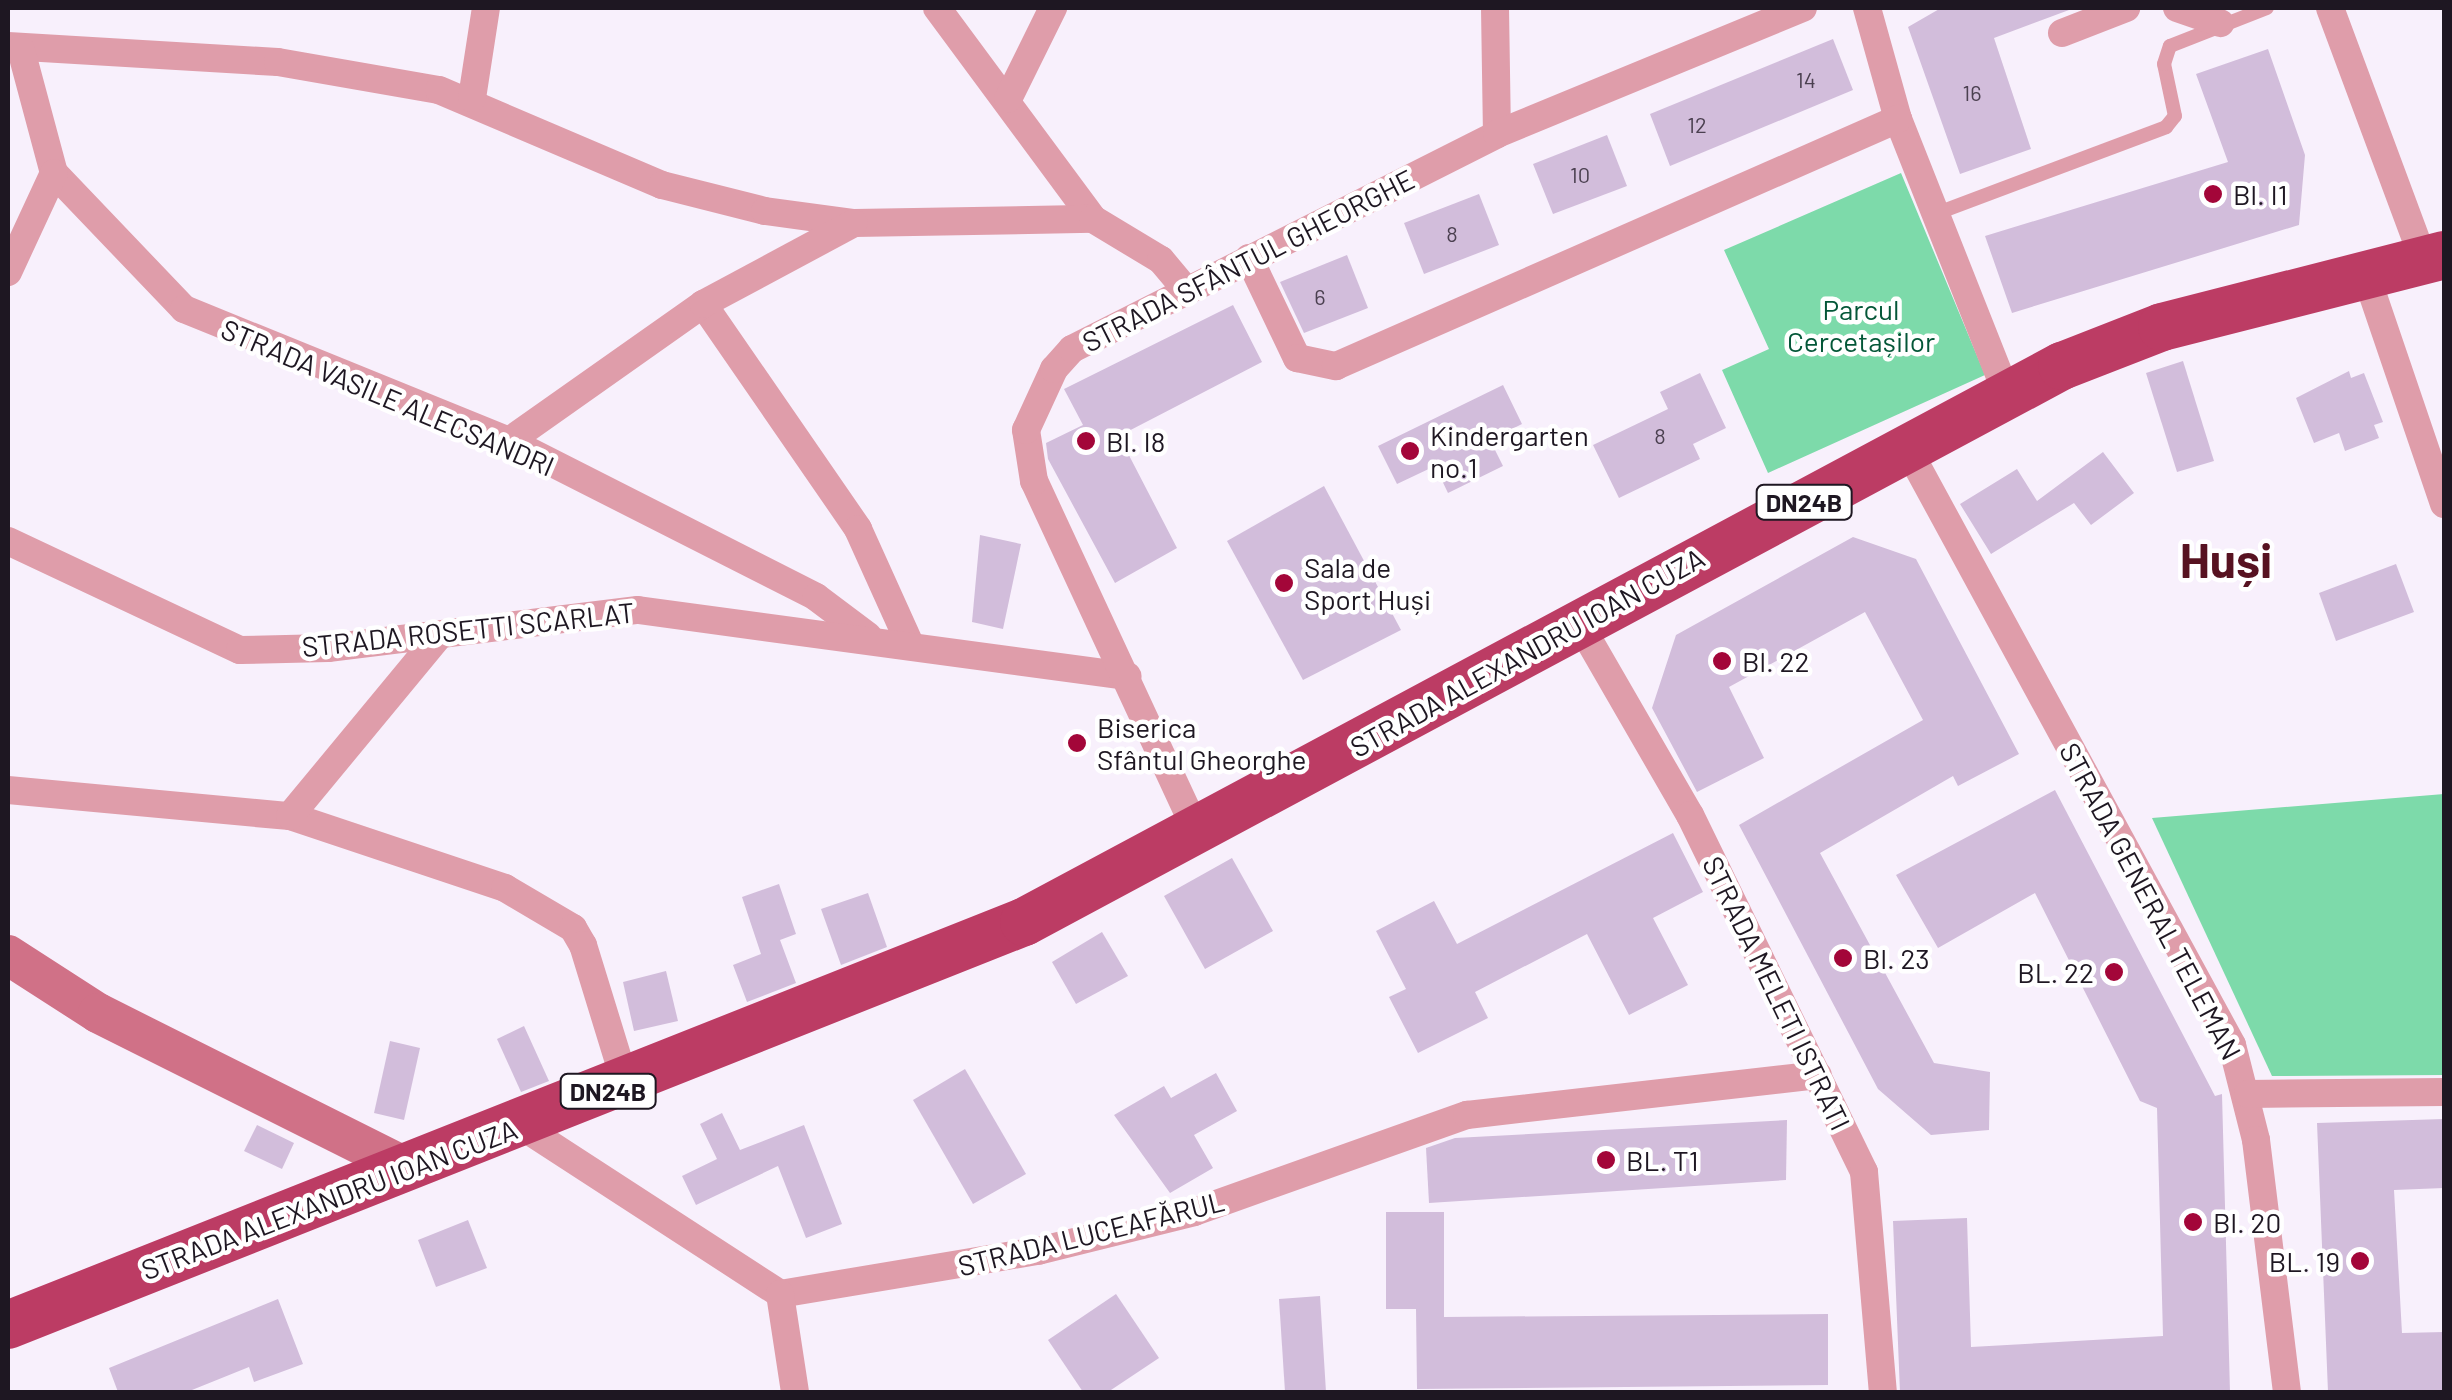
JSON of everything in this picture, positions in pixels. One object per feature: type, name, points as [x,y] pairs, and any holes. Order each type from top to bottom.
[{"type":"highway","name":"STRADA ALEXANDRU IOAN CUZA","points":[[8,1325],[626,1084],[1024,922],[2006,392],[2162,328],[2434,258]]},
{"type":"main road","points":[[8,955],[98,1013],[408,1168]]},
{"type":"street","points":[[472,98],[486,8]]},
{"type":"street","points":[[936,8],[1093,219],[1161,260],[1186,290]]},
{"type":"street","points":[[1008,100],[1053,8]]},
{"type":"street","points":[[1495,8],[1497,134]]},
{"type":"street","name":"STRADA SFÂNTUL GHEORGHE","points":[[1197,832],[1128,676],[1034,481],[1026,430],[1040,388],[1072,349],[1497,134],[1803,8]]},
{"type":"street","points":[[1867,8],[1898,119],[2006,392]]},
{"type":"street","points":[[2062,33],[2126,8]]},
{"type":"street","points":[[2177,8],[2220,23]]},
{"type":"street","points":[[2330,8],[2434,258]]},
{"type":"street","points":[[12,51],[278,62],[472,98],[662,185],[854,222],[1093,219]]},
{"type":"street","name":"STRADA VASILE ALECSANDRI","points":[[12,51],[54,173],[184,309],[509,441],[816,597],[868,636]]},
{"type":"street","points":[[1249,258],[1297,358],[1336,366],[1898,119]]},
{"type":"street","points":[[8,272],[54,173]]},
{"type":"street","points":[[509,441],[703,304],[854,222]]},
{"type":"street","points":[[2366,276],[2444,504]]},
{"type":"street","points":[[703,304],[858,529],[910,642]]},
{"type":"street","name":"STRADA GENERAL TELEMAN","points":[[1906,446],[2232,1045],[2248,1094],[2287,1392]]},
{"type":"street","name":"STRADA ROSETTI SCARLAT","points":[[8,541],[240,650],[438,636],[638,610],[868,636],[1128,676]]},
{"type":"street","name":"STRADA MELETI ISTRATI","points":[[1579,623],[1690,815],[1818,1075],[1871,1203],[1883,1392]]},
{"type":"street","points":[[290,816],[438,636]]},
{"type":"street","points":[[8,790],[290,816],[505,888],[572,928],[626,1084]]},
{"type":"street","name":"STRADA LUCEAFĂRUL","points":[[780,1294],[1038,1251],[1177,1216],[1467,1115],[1818,1075]]},
{"type":"street","points":[[2248,1094],[2444,1092]]},
{"type":"street","points":[[520,1125],[780,1294],[795,1392]]},
{"type":"lane","points":[[1934,214],[2166,126],[2176,116],[2164,64],[2170,46],[2220,23],[2267,8]]},
{"type":"green space","name":"Parcul Cercetașilor","points":[[1901,173],[1985,375],[1768,473],[1722,370],[1769,349],[1724,250]]},
{"type":"green space","points":[[2444,794],[2444,1075],[2272,1076],[2152,818]]},
{"type":"building","points":[[1941,8],[2069,10],[1994,38],[2031,149],[1960,174],[1908,27]]},
{"type":"building","points":[[1833,39],[1853,90],[1670,166],[1650,114]]},
{"type":"building","name":"Bl. I1","points":[[2268,49],[2305,155],[2299,225],[2012,313],[1985,236],[2228,162],[2196,74]]},
{"type":"building","points":[[1607,135],[1627,186],[1553,214],[1533,164]]},
{"type":"building","points":[[1479,194],[1499,245],[1424,274],[1404,223]]},
{"type":"building","points":[[1347,255],[1368,308],[1304,333],[1280,282]]},
{"type":"building","name":"Bl. I8","points":[[1233,305],[1262,362],[1119,436],[1177,548],[1115,583],[1048,459],[1046,443],[1083,425],[1064,389]]},
{"type":"building","points":[[2183,361],[2214,461],[2177,472],[2146,373]]},
{"type":"building","points":[[2349,371],[2351,378],[2364,373],[2383,422],[2374,425],[2379,438],[2345,451],[2339,433],[2314,443],[2296,398]]},
{"type":"building","points":[[1700,373],[1726,428],[1693,444],[1700,459],[1619,498],[1593,445],[1668,409],[1660,392]]},
{"type":"building","points":[[1503,385],[1522,424],[1490,440],[1503,466],[1448,493],[1435,466],[1397,484],[1378,446]]},
{"type":"building","points":[[2103,452],[2134,493],[2091,525],[2074,503],[1991,554],[1960,504],[2017,469],[2037,501]]},
{"type":"building","name":"Sala de Sport Huși","points":[[1324,486],[1401,630],[1303,680],[1227,541]]},
{"type":"building","points":[[980,535],[1021,544],[1003,629],[972,622]]},
{"type":"building","points":[[1853,537],[1916,559],[2019,754],[1958,786],[1953,776],[1820,853],[1934,1063],[1990,1072],[1989,1130],[1931,1135],[1878,1089],[1739,825],[1923,720],[1865,612],[1729,687],[1764,758],[1697,792],[1652,708],[1676,635]]},
{"type":"building","points":[[2396,564],[2414,612],[2336,641],[2319,593]]},
{"type":"building","points":[[2055,790],[2215,1096],[2222,1094],[2230,1392],[1900,1392],[1893,1221],[1967,1218],[1971,1347],[2163,1336],[2157,1108],[2140,1101],[2035,893],[1938,948],[1896,875]]},
{"type":"building","points":[[1673,833],[1703,892],[1653,918],[1688,985],[1629,1015],[1587,934],[1475,992],[1488,1018],[1418,1053],[1389,997],[1406,989],[1376,931],[1434,901],[1457,944]]},
{"type":"building","points":[[1232,858],[1273,931],[1205,969],[1164,896]]},
{"type":"building","points":[[779,884],[796,934],[780,940],[796,983],[747,1002],[733,965],[761,954],[742,897]]},
{"type":"building","points":[[868,893],[887,947],[841,965],[821,909]]},
{"type":"building","points":[[1102,932],[1128,976],[1076,1004],[1052,962]]},
{"type":"building","points":[[666,971],[678,1021],[634,1031],[623,982]]},
{"type":"building","points":[[524,1026],[549,1081],[521,1092],[497,1039]]},
{"type":"building","points":[[390,1041],[420,1048],[404,1120],[374,1113]]},
{"type":"building","points":[[965,1069],[1026,1174],[973,1204],[913,1100]]},
{"type":"building","points":[[1216,1073],[1237,1111],[1194,1135],[1213,1168],[1170,1193],[1114,1115],[1164,1086],[1171,1098]]},
{"type":"building","points":[[722,1113],[740,1150],[804,1125],[842,1224],[806,1238],[778,1166],[696,1205],[682,1176],[717,1159],[700,1124]]},
{"type":"building","name":"BL. 19","points":[[2444,1119],[2444,1188],[2394,1190],[2402,1333],[2444,1332],[2444,1392],[2328,1392],[2317,1123]]},
{"type":"building","name":"BL. T1","points":[[1787,1120],[1786,1180],[1429,1203],[1426,1148],[1455,1138]]},
{"type":"building","points":[[257,1125],[294,1143],[282,1169],[244,1151]]},
{"type":"building","points":[[1386,1212],[1444,1212],[1444,1317],[1828,1314],[1828,1385],[1417,1389],[1416,1309],[1386,1309]]},
{"type":"building","points":[[468,1220],[487,1268],[436,1287],[418,1240]]},
{"type":"building","points":[[1116,1294],[1159,1358],[1108,1392],[1083,1392],[1048,1340]]},
{"type":"building","points":[[1320,1296],[1326,1392],[1285,1392],[1279,1299]]},
{"type":"building","points":[[278,1299],[303,1364],[254,1382],[249,1367],[187,1392],[118,1392],[109,1368]]},
{"type":"place","name":"Bl. I1","points":[[2213,194]]},
{"type":"place","name":"Bl. I8","points":[[1086,441]]},
{"type":"place","name":"Kindergarten no.1","points":[[1410,451]]},
{"type":"place","name":"Sala de Sport Huși","points":[[1284,583]]},
{"type":"place","name":"Bl. 22","points":[[1722,661]]},
{"type":"place","name":"Biserica Sfântul Gheorghe","points":[[1077,743]]},
{"type":"place","name":"Bl. 23","points":[[1843,958]]},
{"type":"place","name":"BL. 22","points":[[2114,972]]},
{"type":"place","name":"BL. T1","points":[[1606,1160]]},
{"type":"place","name":"Bl. 20","points":[[2193,1222]]},
{"type":"place","name":"BL. 19","points":[[2360,1261]]},
{"type":"district","name":"Huși","points":[[2226,560]]}]
